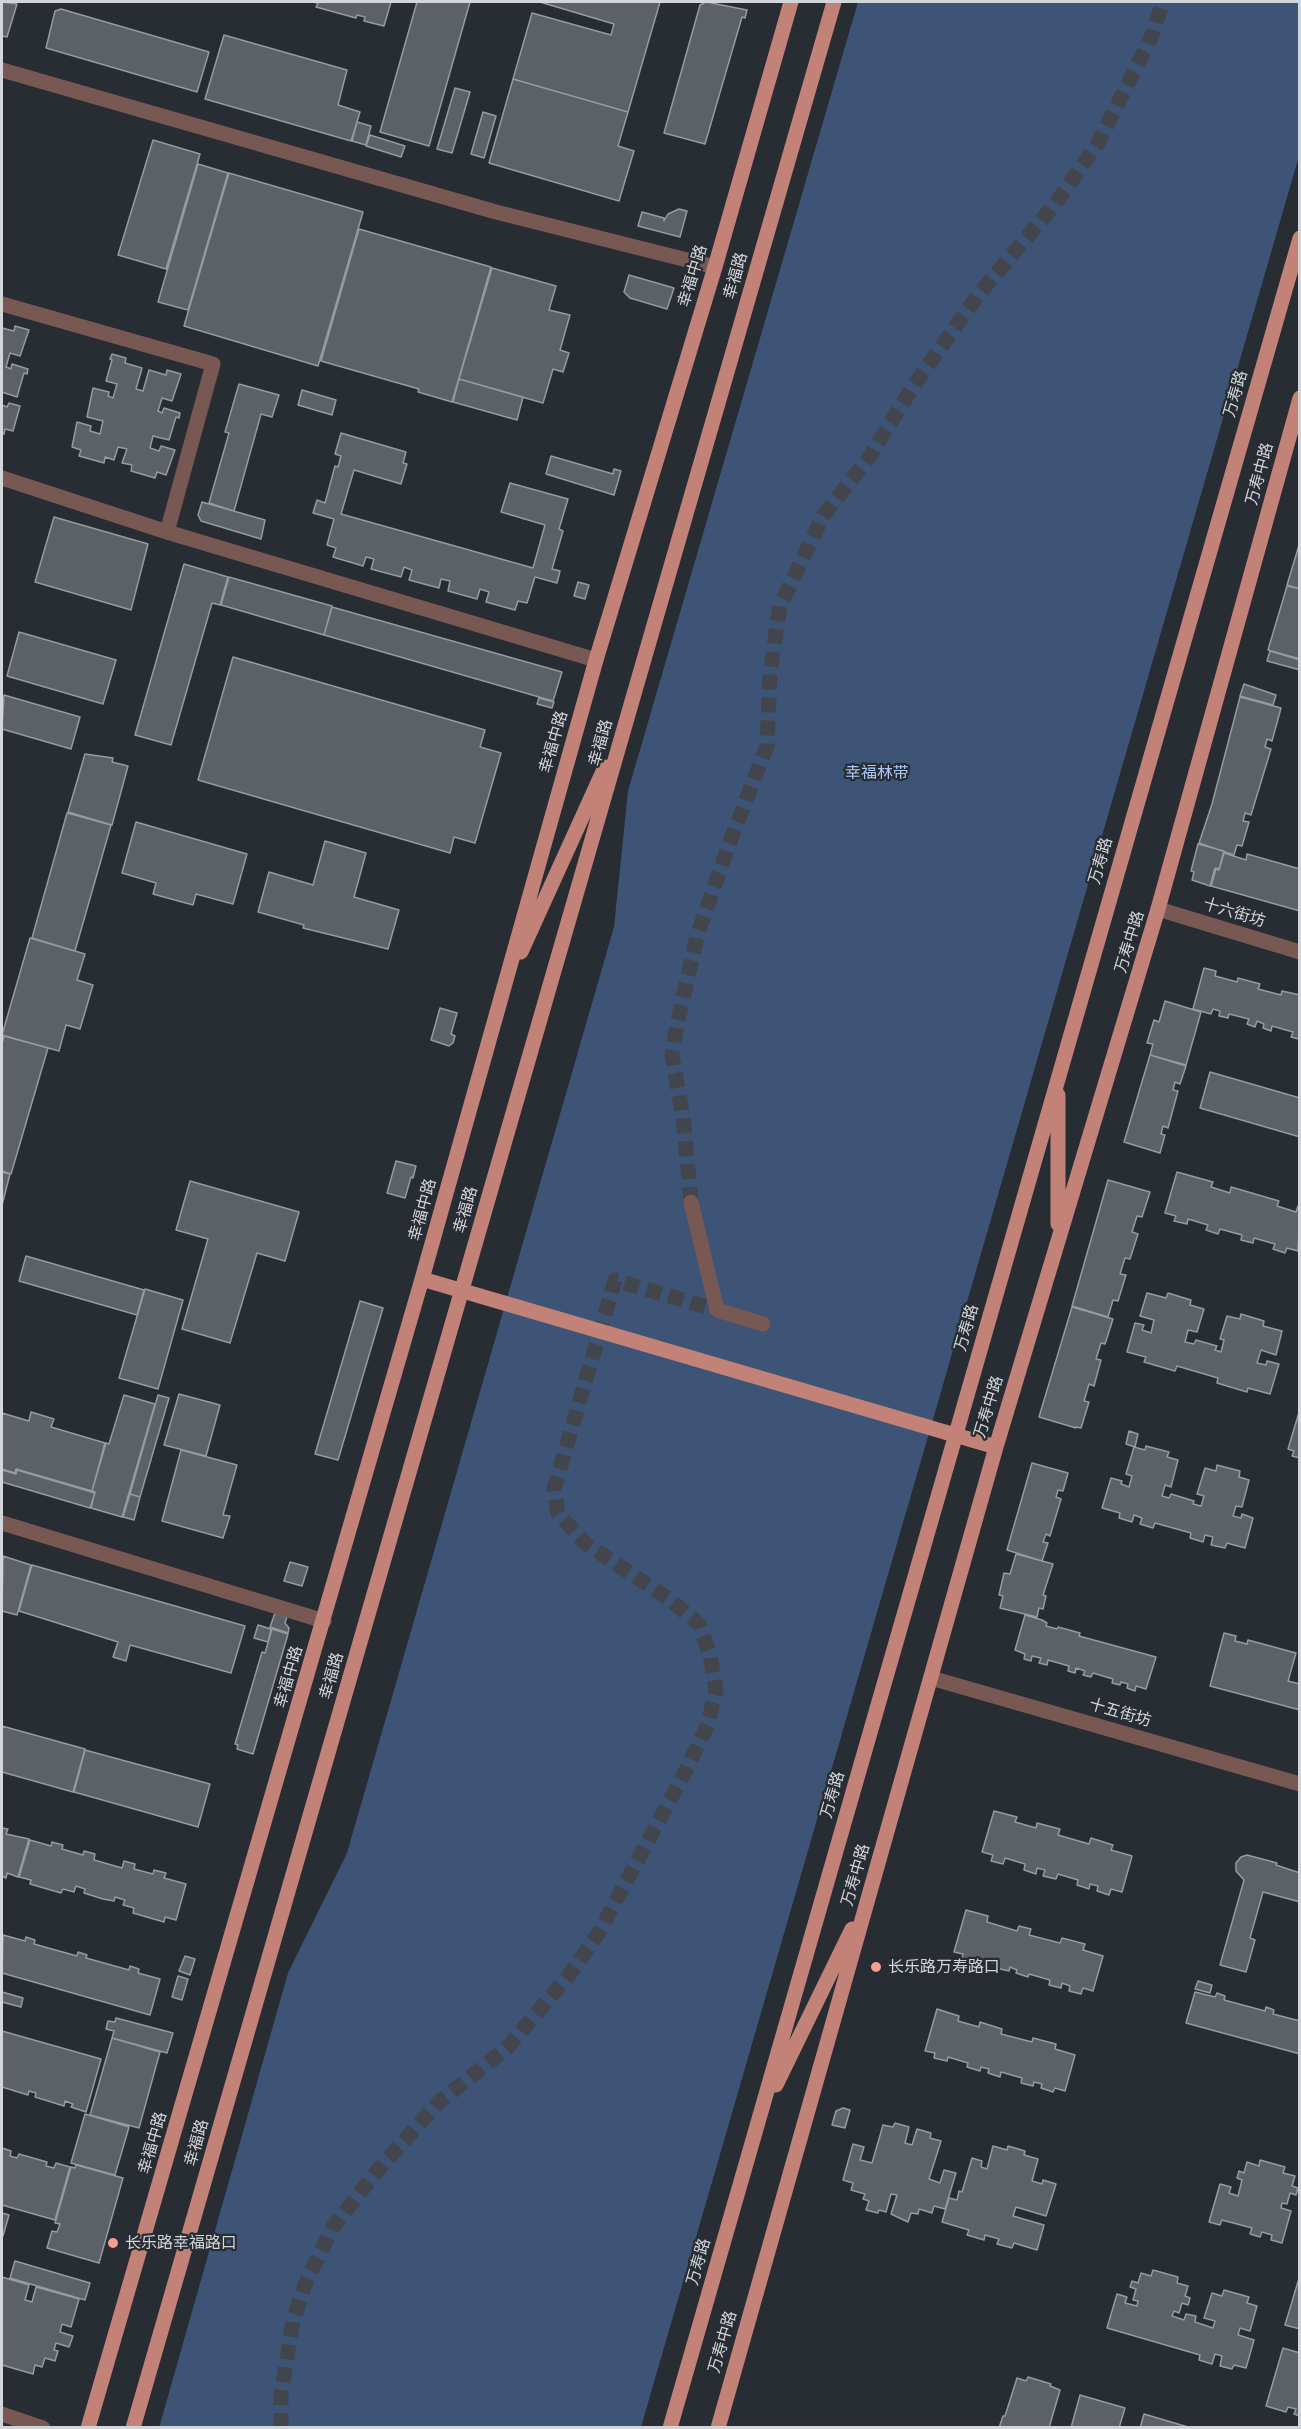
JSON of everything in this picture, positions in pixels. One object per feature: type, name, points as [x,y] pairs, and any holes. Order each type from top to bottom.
[{"type":"main road","name":"幸福中路","points":[[88,2427],[324,1621],[596,660],[715,267],[791,2]]},
{"type":"main road","name":"幸福路","points":[[134,2427],[834,2]]},
{"type":"main road","name":"万寿路","points":[[670,2427],[1299,238]]},
{"type":"main road","name":"万寿中路","points":[[718,2427],[996,1447],[1158,909],[1299,398]]},
{"type":"main road","points":[[499,1000],[627,717]]},
{"type":"main road","points":[[1058,1078],[1058,1242]]},
{"type":"main road","points":[[422,1280],[996,1447]]},
{"type":"main road","points":[[757,2123],[870,1893]]},
{"type":"street","points":[[2,70],[496,212],[715,267]]},
{"type":"street","points":[[2,304],[213,364],[166,532]]},
{"type":"street","points":[[2,478],[166,532],[596,660]]},
{"type":"street","name":"十六街坊","points":[[1158,909],[1299,952]]},
{"type":"street","points":[[691,1202],[717,1310],[763,1324]]},
{"type":"street","points":[[2,1523],[324,1621]]},
{"type":"street","name":"十五街坊","points":[[931,1678],[1299,1784]]},
{"type":"street","points":[[2,2414],[43,2427]]},
{"type":"green space","name":"幸福林带","points":[[858,2],[1299,2],[1299,156],[641,2427],[159,2428],[288,1973],[347,1853],[614,927],[628,791]]},
{"type":"building","points":[[2,2],[17,4],[7,37],[2,36]]},
{"type":"building","points":[[312,2],[391,2],[384,26],[364,21],[365,17],[357,15],[356,18],[316,7],[318,3]]},
{"type":"building","points":[[417,2],[470,2],[429,146],[380,132]]},
{"type":"building","points":[[540,2],[660,2],[628,112],[513,79],[532,13],[611,35],[614,24]]},
{"type":"building","points":[[706,2],[747,10],[745,18],[742,17],[705,144],[664,133],[700,5]]},
{"type":"building","points":[[61,9],[209,52],[197,92],[46,48],[55,11]]},
{"type":"building","points":[[224,35],[347,70],[338,105],[360,112],[351,141],[205,99]]},
{"type":"building","points":[[513,79],[628,112],[618,146],[634,151],[619,201],[489,163]]},
{"type":"building","points":[[455,88],[470,92],[452,153],[437,149]]},
{"type":"building","points":[[483,112],[496,116],[484,158],[471,154]]},
{"type":"building","points":[[357,122],[371,126],[366,145],[352,141]]},
{"type":"building","points":[[370,135],[405,146],[401,157],[366,146]]},
{"type":"building","points":[[153,140],[200,154],[166,269],[118,255]]},
{"type":"building","points":[[198,164],[228,173],[188,310],[158,302]]},
{"type":"building","points":[[229,173],[363,212],[318,366],[184,326]]},
{"type":"building","points":[[679,209],[687,211],[680,237],[638,226],[642,212],[664,218],[664,221],[668,214]]},
{"type":"building","points":[[359,229],[491,267],[452,402],[418,392],[419,389],[321,361]]},
{"type":"building","points":[[492,268],[556,286],[549,310],[570,315],[560,350],[569,353],[563,372],[553,369],[543,403],[459,379]]},
{"type":"building","points":[[629,275],[674,288],[667,309],[630,298],[624,292]]},
{"type":"building","points":[[15,326],[29,330],[20,356],[10,353],[6,367],[11,369],[12,364],[28,369],[27,374],[24,373],[17,397],[2,392],[2,328],[14,331]]},
{"type":"building","points":[[112,354],[126,358],[125,363],[142,368],[136,389],[143,391],[149,370],[166,375],[167,370],[181,374],[172,401],[162,398],[158,411],[162,413],[164,408],[180,413],[179,418],[176,417],[169,440],[153,436],[150,448],[159,451],[161,446],[175,450],[166,475],[157,472],[155,478],[131,471],[132,465],[122,463],[127,449],[118,447],[114,460],[105,457],[104,463],[79,456],[81,450],[72,447],[77,422],[91,426],[90,431],[100,434],[103,421],[87,417],[93,388],[109,392],[108,396],[113,398],[117,384],[106,381]]},
{"type":"building","points":[[459,379],[523,397],[517,420],[453,402]]},
{"type":"building","points":[[239,384],[279,395],[272,417],[261,414],[234,511],[209,503],[229,433],[225,432]]},
{"type":"building","points":[[302,390],[336,400],[332,415],[298,405]]},
{"type":"building","points":[[9,403],[20,406],[13,431],[5,429],[2,434],[2,405],[7,407]]},
{"type":"building","points":[[341,433],[406,452],[403,463],[407,464],[401,484],[354,470],[341,514],[533,568],[545,525],[501,512],[510,483],[568,499],[559,529],[563,531],[552,569],[560,571],[557,583],[535,577],[527,603],[518,601],[515,610],[486,602],[489,592],[480,589],[477,599],[448,591],[450,581],[441,579],[439,588],[409,580],[412,570],[404,567],[401,577],[371,569],[374,559],[366,557],[363,566],[333,557],[336,548],[327,545],[334,519],[313,513],[317,500],[325,503],[335,466],[338,467],[341,456],[335,454]]},
{"type":"building","points":[[551,456],[613,474],[614,469],[621,471],[614,495],[546,474]]},
{"type":"building","points":[[202,502],[265,520],[261,539],[201,521],[198,515]]},
{"type":"building","points":[[54,517],[148,544],[131,610],[35,582]]},
{"type":"building","points":[[1300,542],[1300,589],[1287,585]]},
{"type":"building","points":[[184,564],[228,577],[220,605],[212,603],[171,745],[135,735]]},
{"type":"building","points":[[229,577],[332,606],[324,635],[221,605]]},
{"type":"building","points":[[578,582],[589,585],[585,599],[574,596]]},
{"type":"building","points":[[1287,586],[1300,589],[1300,659],[1268,650]]},
{"type":"building","points":[[332,607],[562,672],[553,701],[324,635]]},
{"type":"building","points":[[19,632],[116,660],[103,704],[7,676]]},
{"type":"building","points":[[1270,651],[1300,660],[1300,670],[1267,661]]},
{"type":"building","points":[[233,657],[485,730],[480,747],[501,753],[475,843],[454,837],[450,853],[198,780]]},
{"type":"building","points":[[1244,684],[1276,695],[1273,705],[1240,696]]},
{"type":"building","points":[[4,695],[80,717],[71,749],[2,729]]},
{"type":"building","points":[[1240,697],[1281,708],[1272,741],[1267,739],[1265,747],[1271,749],[1251,815],[1245,813],[1243,821],[1249,822],[1242,846],[1237,845],[1234,855],[1199,843],[1212,804]]},
{"type":"building","points":[[539,698],[554,702],[552,708],[537,704]]},
{"type":"building","points":[[85,754],[113,758],[112,762],[128,766],[112,825],[68,812]]},
{"type":"building","points":[[67,813],[111,825],[75,951],[32,938]]},
{"type":"building","points":[[136,822],[247,854],[233,904],[196,894],[193,905],[153,894],[156,883],[122,873]]},
{"type":"building","points":[[325,841],[366,853],[354,897],[399,910],[388,949],[303,928],[304,925],[258,912],[269,872],[313,885]]},
{"type":"building","points":[[1198,844],[1224,851],[1219,869],[1215,868],[1210,886],[1192,880],[1194,872],[1191,871]]},
{"type":"building","points":[[1224,853],[1246,860],[1247,854],[1300,869],[1300,911],[1211,886]]},
{"type":"building","points":[[30,938],[85,954],[77,980],[93,985],[80,1029],[66,1025],[59,1051],[2,1035]]},
{"type":"building","points":[[1204,968],[1216,971],[1215,976],[1237,982],[1238,978],[1260,984],[1258,989],[1281,995],[1282,991],[1300,995],[1299,1039],[1291,1037],[1293,1032],[1272,1026],[1271,1031],[1263,1028],[1264,1024],[1257,1021],[1255,1027],[1247,1024],[1249,1019],[1229,1014],[1228,1018],[1219,1016],[1220,1011],[1213,1009],[1211,1014],[1193,1009]]},
{"type":"building","points":[[1165,1001],[1201,1012],[1186,1065],[1150,1055],[1153,1044],[1147,1043],[1154,1020],[1159,1022]]},
{"type":"building","points":[[440,1008],[457,1013],[451,1034],[455,1036],[453,1043],[449,1046],[431,1040]]},
{"type":"building","points":[[4,1036],[48,1048],[11,1174],[2,1171],[2,1044]]},
{"type":"building","points":[[1150,1055],[1186,1066],[1180,1084],[1175,1082],[1173,1090],[1178,1091],[1168,1128],[1163,1126],[1161,1134],[1165,1135],[1160,1153],[1124,1142]]},
{"type":"building","points":[[1210,1072],[1300,1098],[1300,1137],[1200,1108]]},
{"type":"building","points":[[396,1161],[416,1166],[405,1198],[387,1193]]},
{"type":"building","points":[[2,1172],[10,1174],[2,1205]]},
{"type":"building","points":[[1177,1172],[1213,1182],[1211,1187],[1230,1193],[1231,1187],[1279,1201],[1277,1206],[1296,1212],[1298,1206],[1300,1207],[1298,1251],[1287,1248],[1285,1253],[1273,1249],[1275,1244],[1254,1238],[1253,1243],[1241,1240],[1242,1235],[1220,1229],[1218,1234],[1206,1230],[1208,1225],[1188,1219],[1187,1224],[1174,1221],[1176,1216],[1165,1213]]},
{"type":"building","points":[[1108,1180],[1150,1192],[1142,1217],[1137,1216],[1132,1232],[1138,1234],[1130,1259],[1125,1258],[1120,1274],[1126,1275],[1118,1301],[1113,1300],[1108,1317],[1072,1306]]},
{"type":"building","points":[[190,1181],[299,1212],[285,1261],[257,1253],[230,1343],[182,1329],[208,1239],[176,1230]]},
{"type":"building","points":[[26,1256],[144,1290],[137,1315],[19,1281]]},
{"type":"building","points":[[145,1289],[183,1300],[158,1389],[119,1378]]},
{"type":"building","points":[[1147,1293],[1166,1298],[1168,1293],[1191,1300],[1190,1305],[1204,1309],[1197,1332],[1188,1330],[1185,1342],[1194,1344],[1196,1340],[1217,1346],[1215,1350],[1221,1352],[1224,1340],[1220,1339],[1227,1316],[1240,1319],[1241,1314],[1264,1321],[1263,1326],[1282,1331],[1276,1355],[1261,1350],[1257,1363],[1266,1365],[1267,1361],[1279,1364],[1270,1394],[1248,1388],[1247,1392],[1217,1383],[1218,1378],[1177,1366],[1175,1371],[1144,1362],[1146,1357],[1127,1352],[1135,1323],[1144,1325],[1142,1330],[1151,1333],[1154,1320],[1140,1316]]},
{"type":"building","points":[[360,1301],[383,1308],[338,1460],[315,1454]]},
{"type":"building","points":[[1072,1307],[1113,1319],[1105,1344],[1101,1343],[1096,1359],[1101,1360],[1094,1386],[1089,1384],[1084,1401],[1089,1402],[1081,1428],[1039,1417]]},
{"type":"building","points":[[179,1394],[220,1405],[206,1456],[164,1445]]},
{"type":"building","points":[[124,1395],[155,1404],[122,1517],[91,1508],[95,1492],[92,1491],[106,1443],[109,1444]]},
{"type":"building","points":[[158,1395],[169,1398],[140,1497],[130,1494]]},
{"type":"building","points":[[1300,1409],[1300,1458],[1292,1456],[1294,1451],[1288,1449]]},
{"type":"building","points":[[31,1412],[54,1419],[51,1427],[105,1443],[92,1491],[16,1469],[15,1473],[2,1469],[2,1413],[29,1421]]},
{"type":"building","points":[[1129,1431],[1138,1434],[1135,1447],[1126,1444]]},
{"type":"building","points":[[1146,1446],[1169,1452],[1167,1457],[1178,1460],[1171,1487],[1165,1485],[1162,1496],[1169,1498],[1171,1494],[1194,1501],[1193,1504],[1201,1506],[1204,1496],[1197,1494],[1205,1468],[1216,1471],[1217,1465],[1240,1471],[1239,1477],[1249,1480],[1242,1507],[1236,1506],[1233,1516],[1241,1518],[1242,1514],[1253,1518],[1245,1548],[1227,1543],[1225,1548],[1211,1545],[1213,1537],[1205,1535],[1203,1542],[1190,1538],[1191,1533],[1155,1523],[1153,1528],[1140,1524],[1142,1518],[1134,1515],[1132,1522],[1119,1518],[1120,1513],[1102,1508],[1111,1478],[1122,1481],[1121,1484],[1129,1487],[1132,1476],[1126,1474],[1134,1447],[1145,1450]]},
{"type":"building","points":[[181,1450],[237,1465],[223,1515],[230,1516],[223,1538],[162,1521]]},
{"type":"building","points":[[1032,1463],[1068,1473],[1063,1491],[1058,1490],[1056,1497],[1061,1499],[1050,1536],[1046,1534],[1043,1542],[1048,1543],[1042,1561],[1007,1550]]},
{"type":"building","points":[[2,1470],[16,1474],[17,1470],[95,1493],[90,1508],[2,1482]]},
{"type":"building","points":[[130,1494],[140,1497],[134,1520],[123,1517]]},
{"type":"building","points":[[1016,1554],[1053,1564],[1043,1595],[1046,1596],[1043,1609],[1039,1608],[1037,1617],[1000,1608],[1003,1596],[999,1595],[1004,1573],[1010,1574]]},
{"type":"building","points":[[3,1556],[31,1565],[17,1615],[2,1611]]},
{"type":"building","points":[[290,1562],[308,1567],[302,1586],[284,1581]]},
{"type":"building","points":[[32,1565],[245,1626],[231,1673],[130,1645],[126,1661],[113,1657],[118,1642],[19,1611]]},
{"type":"building","points":[[275,1613],[287,1617],[285,1623],[289,1628],[288,1633],[270,1627]]},
{"type":"building","points":[[1025,1615],[1042,1620],[1047,1623],[1046,1626],[1080,1633],[1079,1636],[1156,1657],[1146,1689],[1136,1686],[1135,1691],[1127,1688],[1128,1684],[1112,1683],[1113,1679],[1093,1673],[1091,1677],[1083,1675],[1085,1671],[1076,1668],[1075,1673],[1068,1671],[1069,1666],[1048,1660],[1047,1665],[1039,1663],[1041,1658],[1032,1656],[1031,1661],[1024,1659],[1025,1654],[1015,1650]]},
{"type":"building","points":[[258,1625],[271,1629],[268,1642],[254,1638]]},
{"type":"building","points":[[272,1629],[288,1634],[253,1754],[237,1749],[238,1745],[235,1744],[262,1652],[265,1653]]},
{"type":"building","points":[[1224,1633],[1236,1636],[1235,1641],[1247,1644],[1248,1640],[1296,1653],[1288,1681],[1300,1684],[1300,1710],[1210,1686]]},
{"type":"building","points":[[2,1726],[85,1749],[73,1792],[2,1772]]},
{"type":"building","points":[[85,1750],[210,1784],[198,1827],[74,1792]]},
{"type":"building","points":[[994,1811],[1017,1817],[1015,1822],[1036,1828],[1037,1823],[1060,1829],[1058,1835],[1089,1844],[1091,1838],[1113,1845],[1111,1850],[1132,1856],[1122,1892],[1111,1889],[1109,1895],[1097,1891],[1098,1886],[1090,1884],[1089,1889],[1077,1885],[1078,1880],[1058,1874],[1056,1879],[1043,1876],[1045,1870],[1037,1868],[1036,1874],[1024,1870],[1025,1864],[1005,1858],[1003,1864],[991,1861],[993,1855],[982,1852]]},
{"type":"building","points":[[2,1828],[8,1829],[6,1834],[29,1839],[18,1877],[7,1873],[6,1878],[2,1876]]},
{"type":"building","points":[[30,1840],[51,1846],[52,1842],[63,1845],[62,1849],[83,1855],[84,1851],[95,1854],[94,1860],[122,1868],[124,1861],[135,1864],[134,1869],[153,1874],[154,1870],[166,1873],[164,1878],[186,1884],[176,1920],[165,1917],[164,1922],[133,1913],[134,1908],[123,1905],[125,1900],[115,1897],[114,1901],[103,1899],[84,1893],[85,1889],[76,1886],[74,1892],[63,1889],[61,1893],[30,1884],[31,1880],[19,1877]]},
{"type":"building","points":[[1247,1855],[1277,1863],[1276,1865],[1300,1873],[1300,1902],[1263,1892],[1250,1938],[1255,1940],[1246,1972],[1220,1965],[1244,1880],[1236,1871],[1236,1863],[1241,1857]]},
{"type":"building","points":[[966,1910],[988,1916],[987,1922],[1017,1931],[1019,1926],[1031,1929],[1029,1935],[1060,1943],[1062,1938],[1085,1944],[1083,1950],[1103,1956],[1093,1991],[1083,1988],[1081,1994],[1069,1991],[1070,1986],[1062,1983],[1061,1988],[1049,1985],[1050,1980],[1029,1974],[1028,1977],[1016,1973],[1017,1970],[1010,1967],[1009,1971],[996,1968],[997,1964],[976,1958],[975,1963],[962,1959],[963,1954],[954,1952]]},
{"type":"building","points":[[3,1935],[25,1941],[26,1937],[35,1940],[34,1944],[77,1956],[78,1952],[87,1955],[86,1958],[129,1970],[130,1966],[139,1969],[138,1973],[160,1979],[150,2015],[2,1973]]},
{"type":"building","points":[[185,1956],[195,1959],[190,1975],[179,1971]]},
{"type":"building","points":[[178,1976],[188,1979],[182,2000],[172,1997]]},
{"type":"building","points":[[1198,1981],[1212,1985],[1210,1993],[1195,1989]]},
{"type":"building","points":[[2,1992],[23,1998],[21,2007],[2,2002]]},
{"type":"building","points":[[1195,1992],[1215,1997],[1217,1993],[1225,1996],[1224,2000],[1265,2011],[1266,2007],[1274,2010],[1273,2014],[1300,2021],[1300,2054],[1186,2023]]},
{"type":"building","points":[[937,2009],[959,2016],[958,2021],[979,2027],[980,2022],[1002,2029],[1001,2034],[1032,2042],[1033,2038],[1056,2044],[1055,2049],[1075,2055],[1065,2091],[1055,2088],[1053,2092],[1041,2088],[1042,2084],[1034,2082],[1033,2086],[1021,2083],[1022,2078],[1001,2072],[1000,2077],[988,2073],[989,2069],[981,2067],[980,2071],[967,2067],[968,2063],[948,2057],[947,2061],[934,2058],[935,2053],[925,2051]]},
{"type":"building","points":[[116,2018],[173,2033],[167,2053],[112,2038],[114,2031],[106,2029],[108,2021],[115,2022]]},
{"type":"building","points":[[2,2031],[101,2059],[86,2112],[71,2107],[73,2104],[65,2101],[64,2106],[35,2097],[36,2093],[29,2091],[28,2095],[2,2087]]},
{"type":"building","points":[[112,2038],[160,2052],[139,2128],[90,2115]]},
{"type":"building","points":[[843,2108],[850,2110],[845,2128],[832,2125],[836,2111]]},
{"type":"building","points":[[85,2114],[129,2127],[115,2175],[71,2163]]},
{"type":"building","points":[[895,2123],[909,2127],[905,2143],[912,2145],[917,2129],[931,2133],[930,2138],[941,2141],[929,2179],[940,2183],[944,2170],[956,2173],[945,2209],[934,2206],[932,2213],[919,2209],[918,2214],[911,2213],[908,2222],[891,2214],[897,2195],[891,2194],[886,2212],[866,2210],[869,2201],[863,2199],[865,2194],[851,2190],[853,2183],[843,2180],[853,2144],[864,2147],[860,2160],[872,2163],[883,2125],[893,2127]]},
{"type":"building","points":[[993,2146],[1007,2150],[1008,2146],[1025,2151],[1024,2155],[1038,2159],[1032,2181],[1042,2184],[1043,2180],[1056,2184],[1046,2216],[1016,2207],[1013,2216],[1044,2225],[1037,2250],[1014,2243],[1012,2248],[997,2244],[999,2239],[985,2235],[984,2240],[967,2235],[969,2230],[942,2222],[949,2198],[957,2200],[959,2191],[962,2192],[972,2158],[982,2161],[981,2167],[987,2169]]},
{"type":"building","points":[[2,2148],[11,2151],[10,2156],[17,2158],[19,2154],[47,2162],[46,2166],[54,2168],[56,2163],[70,2167],[55,2220],[2,2205]]},
{"type":"building","points":[[1260,2160],[1285,2167],[1283,2173],[1295,2176],[1292,2186],[1298,2188],[1296,2195],[1290,2193],[1287,2204],[1282,2203],[1281,2208],[1291,2211],[1282,2243],[1271,2240],[1272,2235],[1262,2232],[1260,2237],[1250,2234],[1252,2228],[1222,2220],[1220,2225],[1209,2222],[1220,2184],[1231,2187],[1229,2193],[1238,2196],[1242,2180],[1237,2178],[1239,2171],[1244,2173],[1247,2162],[1259,2166]]},
{"type":"building","points":[[76,2165],[123,2178],[99,2263],[47,2248],[52,2231],[57,2232],[60,2224],[55,2223],[71,2167],[75,2168]]},
{"type":"building","points":[[2,2213],[9,2215],[3,2236],[2,2235]]},
{"type":"building","points":[[15,2261],[90,2283],[85,2300],[10,2278]]},
{"type":"building","points":[[1153,2270],[1178,2277],[1177,2283],[1188,2286],[1185,2296],[1190,2298],[1188,2305],[1182,2303],[1179,2313],[1174,2311],[1172,2316],[1184,2320],[1186,2314],[1196,2316],[1195,2322],[1213,2328],[1215,2321],[1204,2318],[1212,2293],[1222,2296],[1224,2290],[1249,2297],[1247,2303],[1257,2306],[1250,2331],[1240,2328],[1238,2335],[1254,2340],[1246,2368],[1234,2365],[1232,2369],[1220,2366],[1222,2356],[1215,2354],[1212,2364],[1199,2360],[1200,2355],[1107,2328],[1117,2294],[1127,2297],[1125,2303],[1137,2306],[1138,2301],[1133,2300],[1136,2289],[1130,2287],[1132,2281],[1138,2283],[1141,2273],[1151,2276]]},
{"type":"building","points":[[1300,2275],[1300,2329],[1285,2325]]},
{"type":"building","points":[[2,2277],[29,2285],[25,2300],[32,2302],[36,2287],[79,2299],[71,2327],[62,2324],[60,2332],[73,2336],[69,2347],[56,2343],[54,2350],[58,2351],[55,2361],[45,2358],[42,2367],[35,2365],[33,2374],[2,2365]]},
{"type":"building","points":[[1283,2348],[1300,2353],[1300,2416],[1294,2414],[1296,2409],[1288,2407],[1286,2412],[1266,2406]]},
{"type":"building","points":[[1028,2377],[1051,2384],[1050,2386],[1060,2390],[1049,2428],[999,2428],[1017,2378],[1026,2381]]},
{"type":"building","points":[[1080,2395],[1125,2408],[1119,2428],[1071,2428]]},
{"type":"building","points":[[1144,2414],[1188,2427],[1188,2428],[1140,2428]]},
{"type":"tunnel","points":[[691,1202],[683,1117],[672,1056],[697,936],[767,746],[770,673],[780,606],[823,516],[870,456],[914,385],[978,295],[1055,204],[1098,143],[1151,38],[1163,2]]},
{"type":"tunnel","points":[[281,2428],[281,2395],[293,2321],[306,2282],[333,2227],[377,2171],[439,2102],[507,2048],[569,1975],[598,1934],[685,1772],[708,1724],[716,1690],[710,1655],[699,1624],[669,1599],[585,1543],[558,1513],[554,1489],[615,1280],[717,1310]]},
{"type":"place","name":"长乐路万寿路口","points":[[876,1967]]},
{"type":"place","name":"长乐路幸福路口","points":[[113,2243]]}]
